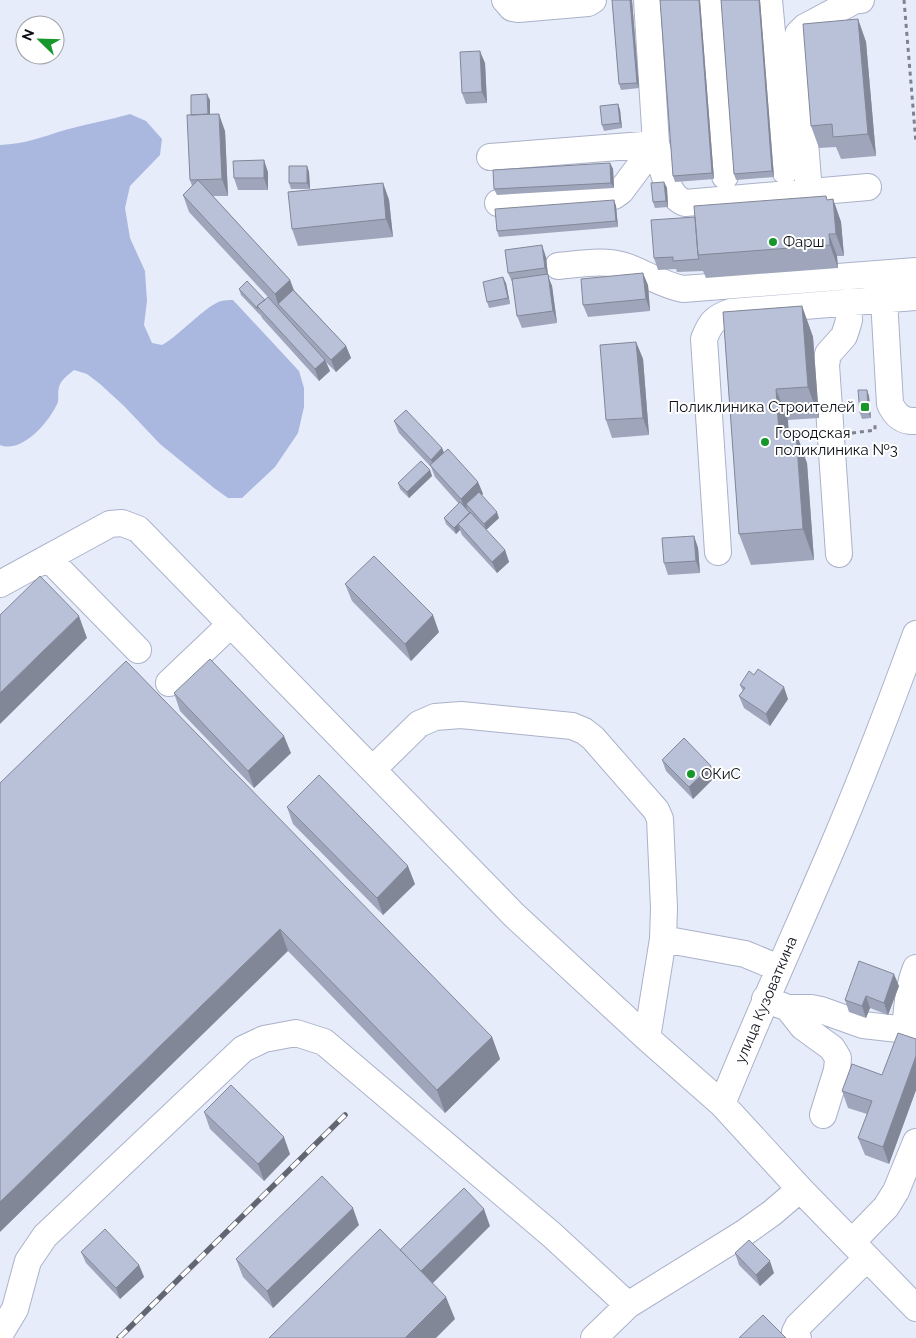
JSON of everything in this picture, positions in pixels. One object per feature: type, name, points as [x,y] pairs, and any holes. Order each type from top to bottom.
[{"type":"street","points":[[505,0],[512,8],[588,3],[593,0]]},
{"type":"street","points":[[647,0],[656,144],[666,178],[674,196],[685,202],[868,187]]},
{"type":"street","points":[[710,0],[725,176]]},
{"type":"street","points":[[769,0],[784,171]]},
{"type":"street","points":[[809,192],[797,42],[798,34],[805,27],[854,1],[861,0]]},
{"type":"street","points":[[490,157],[656,144]]},
{"type":"street","points":[[498,203],[614,196],[621,191],[656,144]]},
{"type":"street","points":[[628,182],[666,178]]},
{"type":"street","points":[[558,266],[607,262],[623,266],[668,286],[683,289],[916,271]]},
{"type":"street","points":[[882,274],[890,404],[894,414],[902,419],[916,421]]},
{"type":"street","points":[[718,552],[704,339],[708,327],[719,316],[731,312],[916,297]]},
{"type":"street","points":[[839,554],[826,365],[828,354],[844,336],[850,320],[848,302]]},
{"type":"street","points":[[0,584],[110,524],[122,523],[138,529],[514,915],[647,1038],[722,1104],[800,1189],[916,1308]]},
{"type":"street","points":[[48,558],[138,650]]},
{"type":"street","points":[[169,683],[231,624]]},
{"type":"street","name":"улица Кузоваткина","points":[[722,1104],[777,1003],[779,968],[883,724],[916,634]]},
{"type":"street","points":[[372,769],[419,724],[435,717],[461,715],[572,726],[584,731],[593,738],[647,799],[656,810],[660,819],[664,908],[663,939],[647,1038]]},
{"type":"street","points":[[663,939],[745,954],[779,968]]},
{"type":"street","points":[[777,1003],[811,1008],[863,1025],[910,1031],[909,995],[916,968]]},
{"type":"street","points":[[777,1003],[803,1027],[832,1048],[838,1058],[837,1070],[823,1115]]},
{"type":"street","points":[[0,1334],[15,1308],[28,1261],[45,1236],[242,1049],[264,1039],[296,1033],[324,1042],[552,1235],[628,1305]]},
{"type":"street","points":[[798,1338],[795,1332],[798,1326],[859,1250],[896,1191],[916,1142]]},
{"type":"street","points":[[594,1338],[628,1305],[751,1228],[800,1189]]},
{"type":"path","points":[[904,0],[916,143]]},
{"type":"shaded area","points":[[130,114],[146,121],[162,139],[160,155],[130,186],[125,208],[130,238],[145,271],[147,301],[144,325],[152,343],[162,345],[215,304],[233,300],[299,371],[304,388],[304,407],[298,433],[275,467],[242,498],[228,498],[214,488],[160,444],[100,384],[87,374],[74,370],[61,382],[58,390],[57,404],[47,421],[25,441],[8,447],[0,445],[0,145],[25,142]]},
{"type":"building","points":[[612,0],[630,0],[637,83],[619,84]]},
{"type":"building","points":[[660,0],[699,0],[712,173],[673,176]]},
{"type":"building","points":[[721,0],[759,0],[772,171],[734,174]]},
{"type":"building","points":[[858,19],[868,134],[833,137],[832,124],[811,126],[803,24]]},
{"type":"building","points":[[480,51],[482,92],[462,93],[460,52]]},
{"type":"building","points":[[207,94],[208,114],[191,115],[191,95]]},
{"type":"building","points":[[618,104],[620,123],[602,125],[600,106]]},
{"type":"building","points":[[219,114],[222,179],[190,180],[187,115]]},
{"type":"building","points":[[264,160],[264,178],[234,178],[233,161]]},
{"type":"building","points":[[610,163],[611,183],[494,189],[493,170]]},
{"type":"building","points":[[289,166],[307,166],[307,183],[289,183]]},
{"type":"building","points":[[198,180],[290,280],[275,294],[183,195]]},
{"type":"building","points":[[664,182],[666,201],[653,202],[651,183]]},
{"type":"building","points":[[383,183],[386,219],[292,229],[288,192]]},
{"type":"building","points":[[826,196],[827,200],[833,199],[836,234],[829,234],[830,245],[698,255],[694,206]]},
{"type":"building","points":[[614,200],[616,221],[497,231],[495,209]]},
{"type":"building","points":[[695,217],[699,259],[673,261],[673,257],[654,258],[651,220]]},
{"type":"building","points":[[542,245],[545,268],[508,273],[505,250]]},
{"type":"building","points":[[643,273],[646,299],[583,305],[581,279]]},
{"type":"building","points":[[548,274],[553,311],[517,316],[512,279]]},
{"type":"building","points":[[503,277],[508,298],[487,302],[483,282]]},
{"type":"building","points":[[247,281],[265,300],[257,306],[258,309],[239,289]]},
{"type":"building","points":[[293,290],[346,346],[331,360],[278,304]]},
{"type":"building","points":[[268,297],[325,360],[315,369],[257,306]]},
{"type":"building","name":"Городская поликлиника №3","points":[[802,306],[808,387],[776,389],[779,433],[796,432],[803,529],[739,534],[723,312]]},
{"type":"building","points":[[636,342],[643,418],[606,420],[600,345]]},
{"type":"building","points":[[858,390],[867,390],[868,412],[860,413]]},
{"type":"building","points":[[406,410],[442,448],[431,460],[394,421]]},
{"type":"building","points":[[448,449],[478,482],[461,499],[430,465]]},
{"type":"building","points":[[421,461],[430,470],[407,492],[398,483]]},
{"type":"building","points":[[479,492],[497,512],[484,524],[466,504]]},
{"type":"building","points":[[460,502],[470,513],[454,528],[444,518]]},
{"type":"building","points":[[470,512],[505,550],[492,562],[458,524]]},
{"type":"building","points":[[694,536],[696,561],[664,563],[662,538]]},
{"type":"building","points":[[374,556],[433,615],[405,644],[345,584]]},
{"type":"building","points":[[40,576],[79,616],[0,693],[0,615]]},
{"type":"building","points":[[210,659],[284,736],[248,771],[174,693]]},
{"type":"building","points":[[126,661],[492,1037],[437,1090],[280,929],[0,1202],[0,783]]},
{"type":"building","points":[[758,669],[784,687],[766,714],[739,696],[745,688],[740,685],[749,671],[754,675]]},
{"type":"building","points":[[684,738],[711,766],[689,787],[662,760]]},
{"type":"building","points":[[319,775],[408,866],[377,898],[287,807]]},
{"type":"building","points":[[859,961],[894,974],[884,1003],[866,996],[862,1006],[845,1000]]},
{"type":"building","points":[[898,1033],[916,1039],[916,1056],[883,1147],[858,1138],[872,1101],[842,1091],[852,1064],[882,1075]]},
{"type":"building","points":[[231,1085],[284,1137],[258,1164],[204,1112]]},
{"type":"building","points":[[322,1176],[353,1208],[267,1291],[236,1259]]},
{"type":"building","points":[[464,1188],[484,1209],[421,1271],[400,1250]]},
{"type":"building","points":[[105,1229],[139,1265],[116,1288],[81,1252]]},
{"type":"building","points":[[380,1229],[446,1297],[405,1338],[269,1338]]},
{"type":"building","points":[[749,1240],[770,1261],[756,1275],[735,1253]]},
{"type":"building","points":[[763,1315],[786,1338],[739,1338]]},
{"type":"railway","points":[[119,1338],[345,1115]]},
{"type":"place","name":"Фарш","points":[[773,242]]},
{"type":"place","name":"Поликлиника Строителей","points":[[865,407]]},
{"type":"place","name":"Городская поликлиника №3","points":[[765,442]]},
{"type":"place","name":"ОКиС","points":[[691,774]]}]
